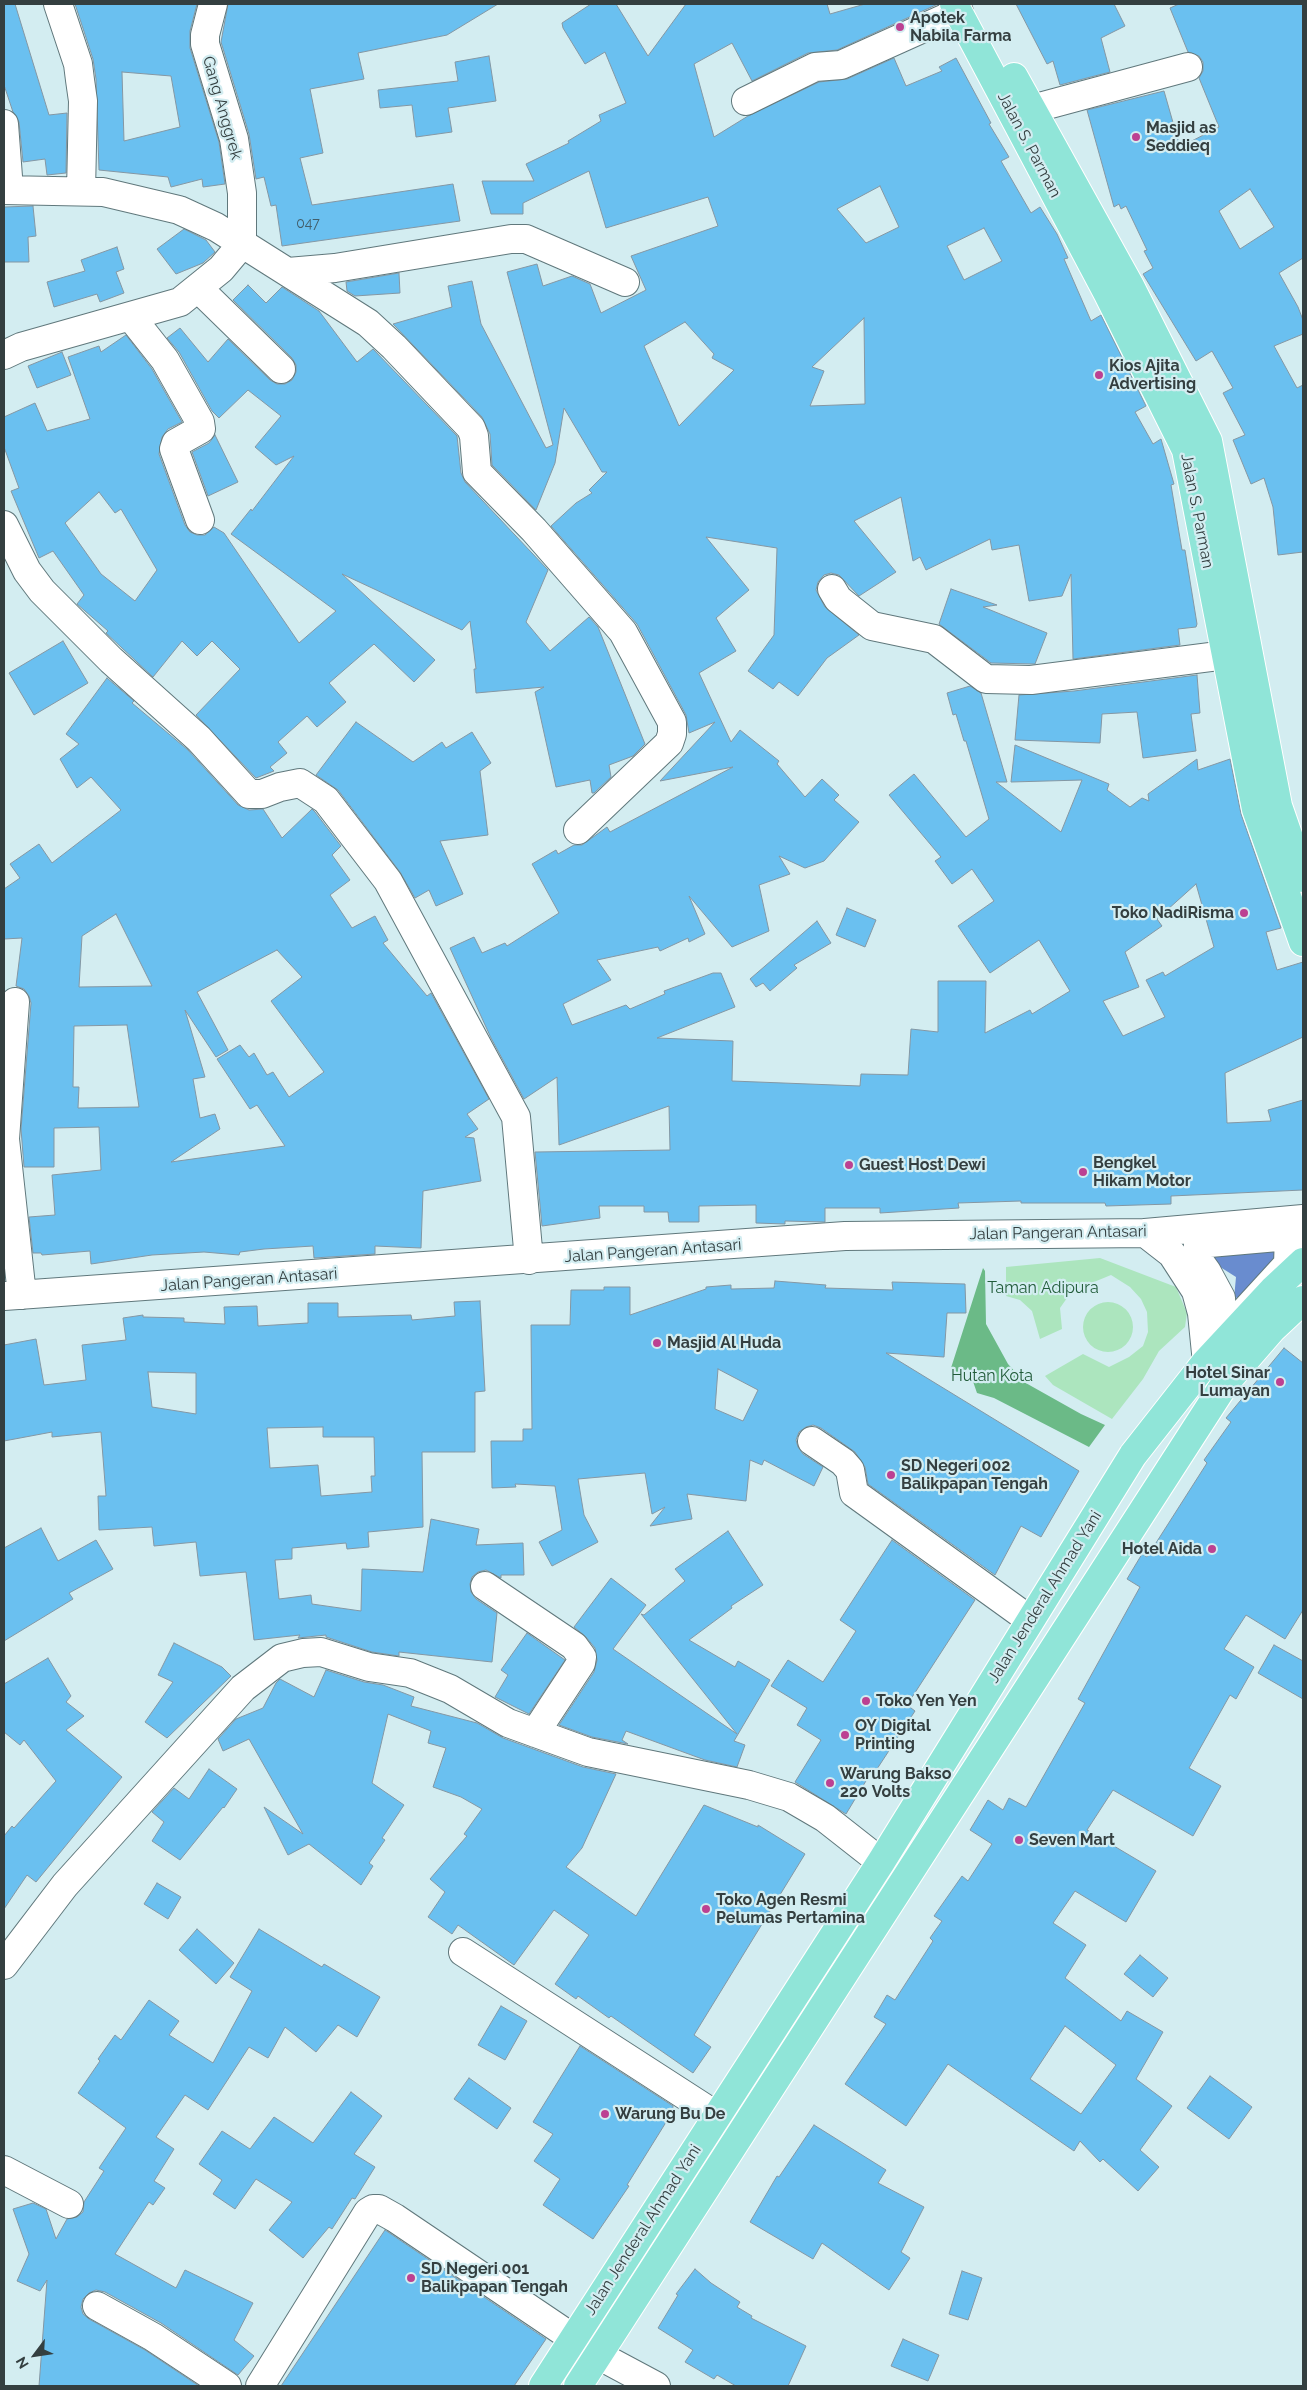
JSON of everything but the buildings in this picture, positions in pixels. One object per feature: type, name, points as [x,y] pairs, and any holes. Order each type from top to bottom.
[{"type":"main road","name":"Jalan S. Parman","points":[[962,6],[1032,109],[1130,286],[1208,440],[1278,806],[1303,878]]},
{"type":"main road","name":"Jalan S. Parman","points":[[962,6],[1186,450],[1256,808],[1303,942]]},
{"type":"main road","name":"Jalan Jenderal Ahmad Yani","points":[[544,2386],[881,1862],[1133,1455],[1206,1362],[1273,1290],[1303,1262]]},
{"type":"main road","name":"Jalan Jenderal Ahmad Yani","points":[[578,2386],[1221,1390],[1272,1329],[1303,1300]]},
{"type":"street","points":[[58,4],[73,48],[80,80],[82,101],[81,191]]},
{"type":"street","name":"Gang Anggrek","points":[[213,4],[205,35],[205,44],[234,139],[242,193],[242,244]]},
{"type":"street","points":[[746,101],[815,67],[841,65],[962,6]]},
{"type":"street","points":[[1032,109],[1188,67]]},
{"type":"street","points":[[4,124],[6,190],[103,192],[179,210],[216,227],[355,313],[380,332],[471,428],[474,436],[477,472],[534,530],[623,632],[672,722],[672,734],[669,743],[578,830]]},
{"type":"street","points":[[288,272],[335,268],[511,239],[526,239],[543,244],[626,282]]},
{"type":"street","points":[[4,355],[21,347],[180,302],[199,289],[221,269],[242,244]]},
{"type":"street","points":[[199,289],[281,368]]},
{"type":"street","points":[[131,317],[168,364],[201,426],[198,431],[176,443],[174,449],[200,520]]},
{"type":"street","points":[[4,525],[27,571],[42,591],[111,660],[199,739],[250,794],[262,794],[280,787],[300,783],[326,800],[388,881],[516,1117],[530,1260]]},
{"type":"street","points":[[832,589],[838,599],[872,626],[934,639],[986,680],[1031,680],[1226,655]]},
{"type":"street","points":[[13,1296],[5,1139],[15,1002]]},
{"type":"street","name":"Jalan Pangeran Antasari","points":[[13,1296],[845,1236],[1145,1233],[1303,1219]]},
{"type":"street","points":[[1145,1233],[1172,1254],[1196,1291],[1206,1340],[1206,1362]]},
{"type":"street","points":[[812,1441],[843,1462],[850,1470],[854,1493],[1030,1620]]},
{"type":"street","points":[[485,1586],[574,1646],[582,1657],[581,1663],[534,1733]]},
{"type":"street","points":[[4,1965],[65,1885],[90,1856],[243,1688],[282,1658],[321,1652],[369,1667],[410,1673],[450,1689],[508,1724],[588,1752],[749,1785],[789,1797],[825,1818],[881,1862]]},
{"type":"street","points":[[463,1952],[717,2116]]},
{"type":"street","points":[[4,2170],[69,2204]]},
{"type":"street","points":[[260,2386],[368,2212],[373,2209],[379,2209],[598,2355],[656,2386]]},
{"type":"street","points":[[98,2306],[152,2337],[227,2386]]},
{"type":"green space","name":"Taman Adipura","points":[[1100,1258],[1176,1287],[1187,1313],[1185,1327],[1159,1351],[1143,1379],[1112,1419],[1053,1385],[1045,1376],[1083,1354],[1109,1367],[1129,1357],[1143,1346],[1148,1332],[1147,1312],[1141,1299],[1130,1287],[1111,1275],[1072,1291],[1060,1308],[1062,1329],[1040,1339],[1032,1311],[1020,1300],[1006,1296],[1006,1267]]},
{"type":"green space","name":"Hutan Kota","points":[[983,1268],[985,1271],[986,1324],[1008,1364],[1024,1382],[1081,1414],[1105,1425],[1089,1447],[994,1398],[977,1393],[968,1367],[962,1376],[951,1368]]},
{"type":"green space","name":"Taman Adipura","points":[[1103,1302],[1113,1302],[1126,1309],[1133,1322],[1133,1332],[1126,1345],[1113,1352],[1103,1352],[1094,1348],[1087,1341],[1083,1332],[1083,1322],[1087,1313],[1094,1306]]},
{"type":"water","points":[[1283,1242],[1283,1257],[1242,1295],[1234,1299],[1236,1277],[1217,1265],[1204,1249]]},
{"type":"place","name":"Apotek Nabila Farma","points":[[900,27]]},
{"type":"place","name":"Masjid as Seddieq","points":[[1136,137]]},
{"type":"place","name":"Kios Ajita Advertising","points":[[1099,375]]},
{"type":"place","name":"Toko NadiRisma","points":[[1244,913]]},
{"type":"place","name":"Guest Host Dewi","points":[[849,1165]]},
{"type":"place","name":"Bengkel Hikam Motor","points":[[1083,1172]]},
{"type":"place","name":"Masjid Al Huda","points":[[657,1343]]},
{"type":"place","name":"Hotel Sinar Lumayan","points":[[1280,1382]]},
{"type":"place","name":"SD Negeri 002 Balikpapan Tengah","points":[[891,1475]]},
{"type":"place","name":"Hotel Aida","points":[[1212,1549]]},
{"type":"place","name":"Toko Yen Yen","points":[[866,1701]]},
{"type":"place","name":"OY Digital Printing","points":[[845,1735]]},
{"type":"place","name":"Warung Bakso 220 Volts","points":[[830,1783]]},
{"type":"place","name":"Seven Mart","points":[[1019,1840]]},
{"type":"place","name":"Toko Agen Resmi Pelumas Pertamina","points":[[706,1909]]},
{"type":"place","name":"Warung Bu De","points":[[605,2114]]},
{"type":"place","name":"SD Negeri 001 Balikpapan Tengah","points":[[411,2278]]}]
